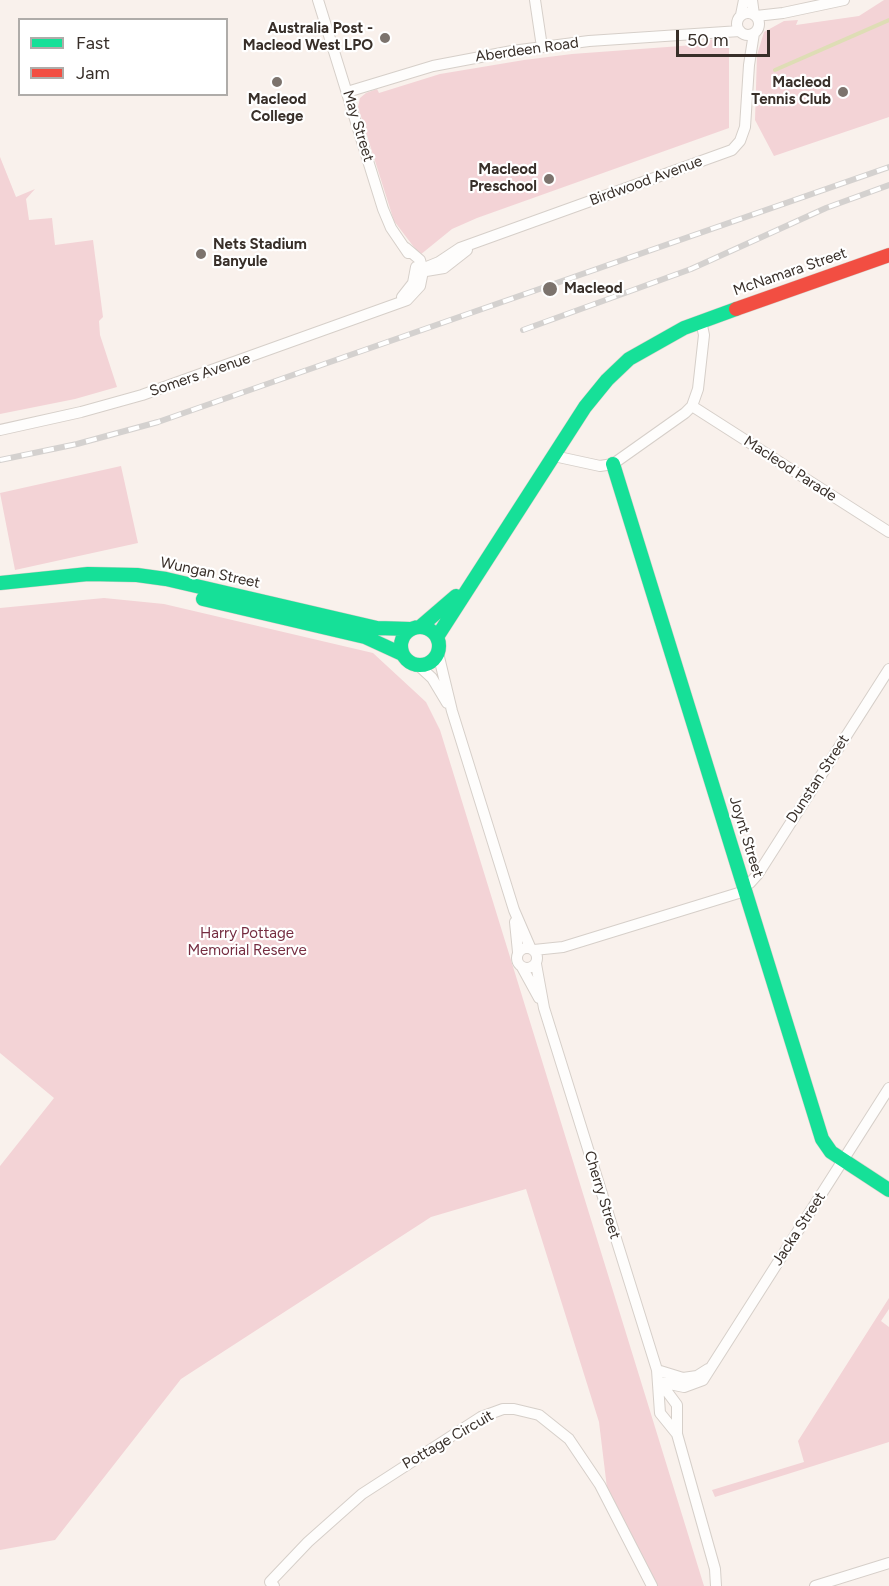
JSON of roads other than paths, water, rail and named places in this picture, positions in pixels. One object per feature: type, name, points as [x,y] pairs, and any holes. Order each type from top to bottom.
[{"type":"street","name":"May Street","points":[[318,0],[383,209],[392,228],[421,269]]},
{"type":"street","points":[[535,0],[543,47]]},
{"type":"street","points":[[744,0],[740,17],[749,32],[759,23],[752,0]]},
{"type":"street","name":"Aberdeen Road","points":[[712,33],[748,13],[755,15],[783,13],[844,0]]},
{"type":"street","name":"Aberdeen Road","points":[[347,92],[443,63],[543,47],[749,32],[783,13]]},
{"type":"street","name":"Birdwood Avenue","points":[[421,269],[444,268],[477,242],[732,150],[740,141],[745,127],[749,32]]},
{"type":"street","name":"McNamara Street","points":[[437,637],[598,390],[628,359],[667,335],[701,321],[889,255]]},
{"type":"street","name":"Somers Avenue","points":[[0,430],[81,412],[142,395],[395,304],[413,283],[421,269]]},
{"type":"street","points":[[554,456],[600,466],[613,464],[692,406],[698,389],[703,346],[704,332],[701,321]]},
{"type":"street","name":"Macleod Parade","points":[[692,406],[889,532]]},
{"type":"street","name":"Joynt Street","points":[[613,464],[822,1139],[826,1148],[889,1190]]},
{"type":"street","name":"McNamara Street","points":[[415,628],[446,606],[479,573]]},
{"type":"street","name":"Wungan Street","points":[[0,583],[88,574],[136,575],[166,579],[377,628],[415,628]]},
{"type":"street","name":"Wungan Street","points":[[0,592],[92,584],[140,585],[365,638],[402,654]]},
{"type":"street","points":[[452,711],[432,678],[402,654],[401,643],[415,628],[430,630],[437,637],[438,653],[452,711],[513,910],[532,948],[538,955],[536,963],[531,967],[522,967],[517,960],[513,910]]},
{"type":"street","points":[[417,665],[430,663],[438,653]]},
{"type":"street","name":"Dunstan Street","points":[[536,963],[563,947],[744,888],[759,873],[889,669]]},
{"type":"street","name":"Dunstan Street","points":[[532,948],[563,947]]},
{"type":"street","points":[[518,952],[523,948],[532,948]]},
{"type":"street","name":"Cherry Street","points":[[536,963],[544,1008],[657,1371],[660,1382],[660,1413],[677,1434]]},
{"type":"street","name":"Cherry Street","points":[[522,967],[544,1008]]},
{"type":"street","name":"Jacka Street","points":[[660,1382],[676,1386],[691,1386],[703,1380],[889,1088]]},
{"type":"street","points":[[657,1371],[683,1378],[697,1376],[709,1369]]},
{"type":"street","name":"Cherry Street","points":[[660,1382],[677,1405],[677,1434],[715,1569],[716,1586]]},
{"type":"street","name":"Pottage Circuit","points":[[274,1586],[270,1582],[308,1542],[362,1494],[481,1417],[503,1409],[514,1409],[539,1415],[570,1439],[600,1485],[652,1586]]},
{"type":"street","points":[[815,1586],[889,1563]]},
{"type":"street","name":"Cherry Street","points":[[715,1569],[725,1586]]},
{"type":"waterway","points":[[775,70],[889,20]]},
{"type":"railway","points":[[0,460],[77,444],[158,422],[889,167]]},
{"type":"railway","points":[[523,330],[691,269],[826,208],[889,185]]},
{"type":"place","name":"Australia Post - Macleod West LPO","points":[[385,38]]},
{"type":"place","name":"Macleod College","points":[[277,82]]},
{"type":"place","name":"Macleod Tennis Club","points":[[843,92]]},
{"type":"place","name":"Macleod Preschool","points":[[549,179]]},
{"type":"place","name":"Nets Stadium Banyule","points":[[201,254]]},
{"type":"place","name":"Macleod","points":[[550,289]]},
{"type":"park label","name":"Harry Pottage Memorial Reserve","points":[[247,942]]}]
